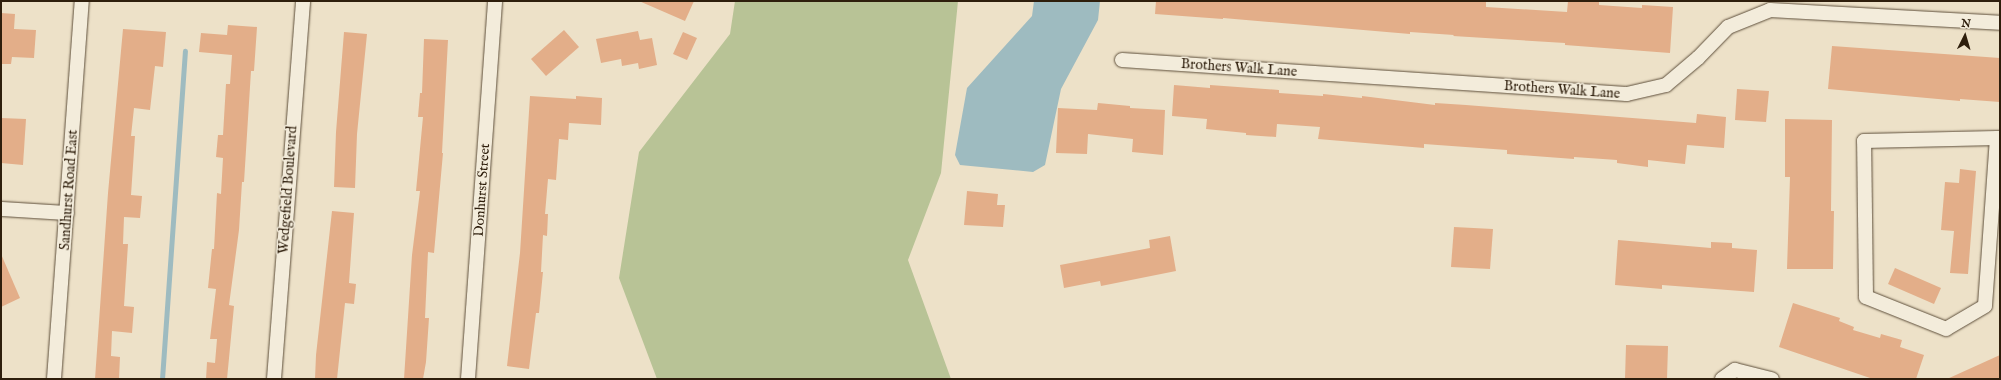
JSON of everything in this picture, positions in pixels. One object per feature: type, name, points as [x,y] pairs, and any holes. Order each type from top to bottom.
[{"type":"street","name":"Sandhurst Road East","points":[[54,379],[68,213],[82,1]]},
{"type":"street","name":"Wedgefield Boulevard","points":[[274,379],[303,1]]},
{"type":"street","name":"Donhurst Street","points":[[468,379],[495,1]]},
{"type":"street","name":"Brothers Walk Lane","points":[[1122,60],[1627,94],[1666,85],[1698,58],[1728,27],[1770,10],[2000,24]]},
{"type":"street","points":[[1999,138],[1985,306],[1946,329],[1866,296],[1864,141],[1999,138]]},
{"type":"street","points":[[1,209],[68,213]]},
{"type":"street","points":[[1722,379],[1735,370],[1772,379]]},
{"type":"green space","points":[[735,1],[958,1],[941,173],[908,260],[951,379],[657,379],[619,278],[639,152],[730,34]]},
{"type":"water","points":[[1034,1],[1100,1],[1098,20],[1061,89],[1045,165],[1033,172],[960,165],[955,155],[967,88],[1032,16]]},
{"type":"building","points":[[639,1],[694,1],[685,21]]},
{"type":"building","points":[[1156,1],[1486,1],[1486,7],[1567,12],[1568,1],[1599,2],[1599,5],[1642,8],[1642,5],[1673,7],[1670,53],[1565,45],[1565,43],[1410,32],[1410,34],[1223,18],[1155,14]]},
{"type":"building","points":[[1,13],[15,14],[14,29],[36,30],[34,58],[12,57],[11,64],[1,64]]},
{"type":"building","points":[[228,25],[257,27],[254,71],[251,71],[244,182],[242,182],[239,230],[229,305],[234,306],[227,379],[206,379],[207,362],[215,363],[217,339],[210,339],[216,289],[208,288],[212,249],[214,249],[217,193],[221,194],[223,158],[216,157],[218,135],[223,135],[226,84],[230,84],[232,55],[199,52],[201,33],[227,35]]},
{"type":"building","points":[[123,29],[166,32],[163,67],[155,66],[150,110],[134,108],[131,136],[135,136],[131,195],[142,196],[140,218],[124,217],[123,244],[128,244],[124,306],[134,307],[132,333],[112,331],[111,356],[120,357],[119,379],[95,379],[108,193]]},
{"type":"building","points":[[564,30],[579,47],[546,76],[531,59]]},
{"type":"building","points":[[638,31],[640,40],[652,38],[657,65],[639,69],[638,63],[622,66],[621,59],[601,63],[596,39]]},
{"type":"building","points":[[344,32],[367,34],[357,134],[355,188],[334,187],[336,132]]},
{"type":"building","points":[[683,32],[697,38],[687,60],[673,54]]},
{"type":"building","points":[[424,39],[448,40],[443,153],[434,253],[428,252],[425,318],[429,318],[426,362],[423,379],[404,379],[412,255],[420,191],[416,191],[423,117],[418,117],[420,93],[422,93]]},
{"type":"building","points":[[1832,46],[2000,58],[2000,102],[1960,99],[1960,101],[1828,89]]},
{"type":"building","points":[[1174,85],[1210,88],[1210,85],[1279,90],[1279,93],[1323,96],[1323,94],[1362,98],[1362,96],[1435,105],[1435,103],[1466,105],[1696,123],[1697,114],[1726,117],[1724,148],[1687,145],[1685,164],[1648,160],[1648,167],[1617,163],[1617,160],[1574,157],[1574,159],[1507,154],[1507,150],[1424,144],[1424,148],[1318,139],[1320,127],[1277,124],[1276,137],[1246,135],[1246,133],[1206,129],[1207,119],[1172,116]]},
{"type":"building","points":[[1737,89],[1769,91],[1766,122],[1735,120]]},
{"type":"building","points":[[530,96],[576,99],[576,96],[602,98],[601,125],[569,123],[568,140],[559,139],[556,180],[548,179],[545,214],[548,214],[547,236],[543,235],[541,272],[543,272],[539,313],[536,313],[529,369],[507,366],[520,253]]},
{"type":"building","points":[[1098,103],[1130,106],[1130,108],[1165,110],[1163,155],[1132,152],[1133,139],[1088,134],[1087,154],[1056,153],[1058,108],[1097,110]]},
{"type":"building","points":[[1,118],[26,119],[23,165],[1,163]]},
{"type":"building","points":[[1785,119],[1832,120],[1831,211],[1834,211],[1833,269],[1787,269],[1790,177],[1785,177]]},
{"type":"building","points":[[1960,169],[1976,171],[1968,274],[1950,273],[1954,231],[1941,230],[1945,182],[1959,183]]},
{"type":"building","points":[[967,191],[998,194],[997,205],[1005,205],[1003,227],[964,225]]},
{"type":"building","points":[[332,211],[354,213],[349,283],[356,284],[354,304],[345,303],[337,379],[315,379],[316,355]]},
{"type":"building","points":[[1454,227],[1493,229],[1490,269],[1451,267]]},
{"type":"building","points":[[1170,236],[1176,271],[1101,286],[1100,281],[1064,288],[1060,265],[1150,248],[1149,240]]},
{"type":"building","points":[[1618,240],[1711,248],[1711,242],[1732,243],[1732,248],[1757,250],[1754,292],[1662,285],[1662,289],[1615,285]]},
{"type":"building","points":[[1,254],[20,298],[1,307]]},
{"type":"building","points":[[1895,268],[1941,288],[1934,304],[1888,284]]},
{"type":"building","points":[[1793,303],[1840,318],[1839,321],[1854,327],[1853,330],[1880,338],[1881,334],[1902,340],[1900,347],[1924,355],[1916,379],[1873,379],[1779,347]]},
{"type":"building","points":[[1626,345],[1668,346],[1667,379],[1625,379]]},
{"type":"building","points":[[2000,355],[2000,379],[1947,379]]},
{"type":"waterway","points":[[162,379],[185,51]]}]
